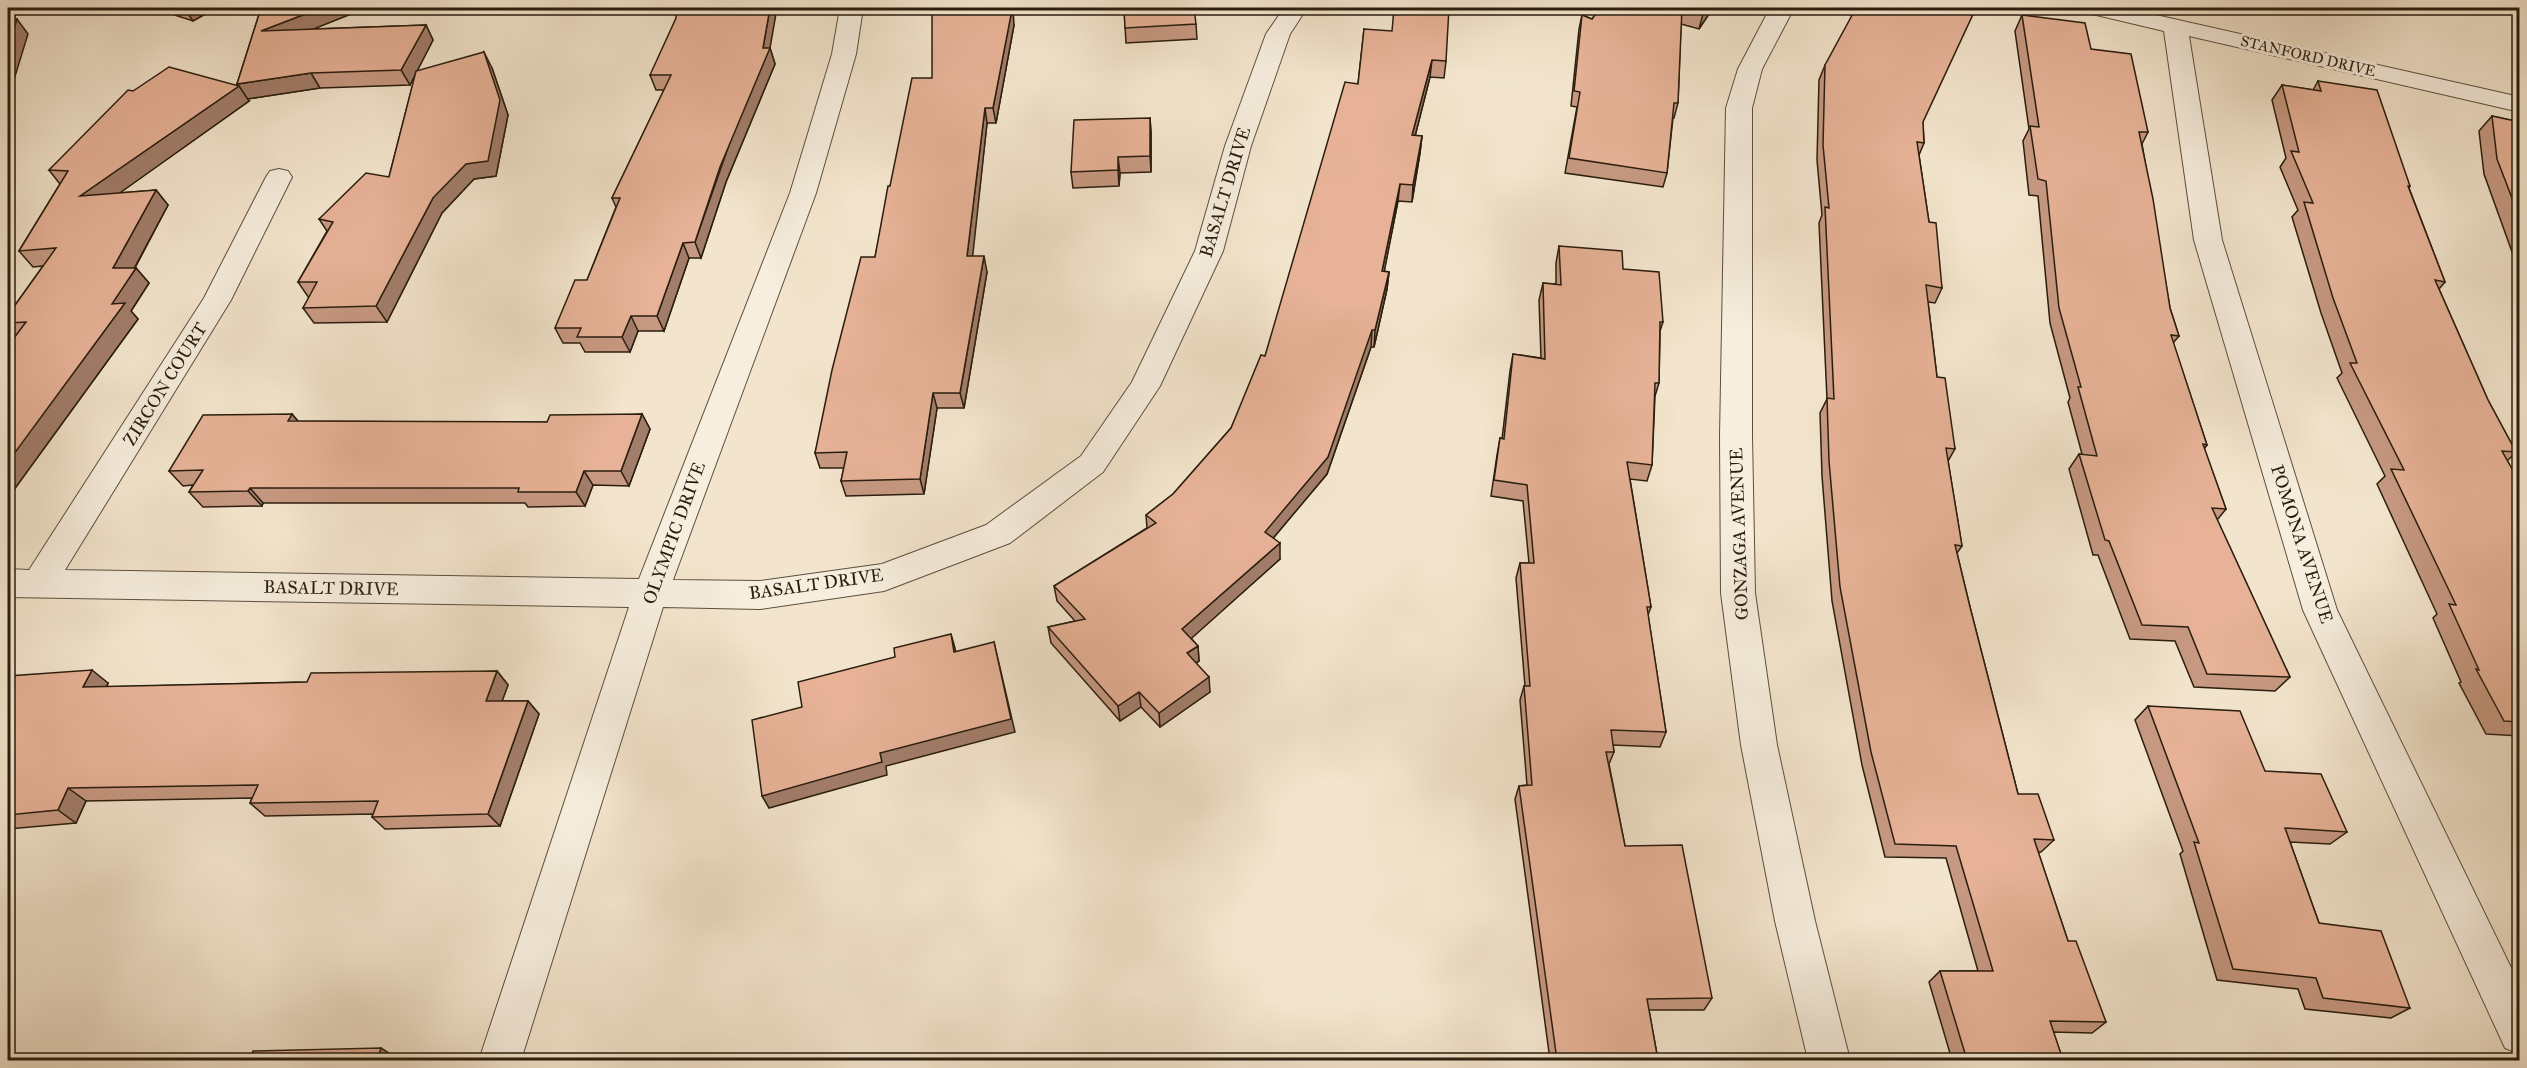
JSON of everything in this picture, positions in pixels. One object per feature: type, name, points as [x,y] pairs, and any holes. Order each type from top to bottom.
[{"type":"street","name":"OLYMPIC DRIVE","points":[[500,1060],[651,592],[803,193],[844,54],[851,8]]},
{"type":"street","name":"BASALT DRIVE","points":[[8,583],[760,595],[884,577],[998,534],[1092,464],[1145,386],[1209,251],[1238,146],[1278,34],[1295,8]]},
{"type":"street","name":"GONZAGA AVENUE","points":[[1782,8],[1750,69],[1740,108],[1736,424],[1738,593],[1762,757],[1795,921],[1829,1060]]},
{"type":"street","name":"STANFORD DRIVE","points":[[2096,8],[2520,105]]},
{"type":"street","name":"POMONA AVENUE","points":[[2175,26],[2208,240],[2320,610],[2520,1033]]},
{"type":"street","name":"ZIRCON COURT","points":[[39,583],[217,300],[279,177]]},
{"type":"building","points":[[261,8],[321,8],[261,31],[426,25],[401,70],[311,73],[237,84]]},
{"type":"building","points":[[676,8],[770,8],[763,48],[770,48],[720,167],[695,242],[683,243],[657,316],[631,316],[622,337],[577,337],[581,328],[555,328],[575,280],[587,280],[620,198],[612,198],[671,75],[650,75],[676,18]]},
{"type":"building","points":[[932,8],[1012,8],[993,108],[985,108],[967,256],[984,256],[960,393],[933,393],[920,479],[841,481],[847,452],[815,453],[832,370],[861,257],[875,257],[912,78],[932,78]]},
{"type":"building","points":[[1124,8],[1194,8],[1196,24],[1125,28]]},
{"type":"building","points":[[1394,8],[1449,8],[1446,61],[1432,60],[1412,135],[1422,136],[1413,185],[1400,184],[1382,271],[1389,272],[1375,330],[1372,330],[1328,457],[1265,532],[1280,543],[1182,629],[1198,646],[1187,653],[1209,677],[1159,713],[1139,692],[1118,706],[1048,627],[1085,619],[1054,586],[1156,523],[1146,515],[1173,494],[1231,428],[1261,355],[1265,356],[1345,82],[1358,84],[1364,29],[1392,31]]},
{"type":"building","points":[[1600,8],[1682,8],[1678,103],[1674,103],[1667,173],[1569,158],[1580,92],[1574,91],[1582,15],[1592,19]]},
{"type":"building","points":[[1682,8],[1708,8],[1703,14]]},
{"type":"building","points":[[1856,8],[1975,10],[1923,122],[1924,143],[1917,142],[1929,222],[1936,223],[1942,288],[1926,285],[1937,377],[1945,378],[1955,449],[1946,448],[1962,546],[1955,545],[1970,607],[2018,794],[2038,794],[2054,840],[2034,839],[2068,941],[2076,941],[2106,1022],[2050,1021],[2063,1060],[1967,1060],[1940,971],[1993,971],[1956,846],[1895,844],[1871,752],[1840,587],[1829,461],[1827,398],[1834,399],[1825,207],[1829,208],[1823,145],[1825,65]]},
{"type":"building","points":[[2022,15],[2085,23],[2091,49],[2131,54],[2148,132],[2139,132],[2153,199],[2170,308],[2179,336],[2171,335],[2207,445],[2203,444],[2226,509],[2212,508],[2290,677],[2207,674],[2188,627],[2142,625],[2109,541],[2105,540],[2079,454],[2097,456],[2059,308],[2046,181],[2038,179],[2030,126],[2039,127]]},
{"type":"building","points":[[17,19],[8,46],[8,20]]},
{"type":"building","points":[[484,52],[500,100],[488,161],[466,164],[433,198],[376,306],[303,308],[317,282],[298,282],[333,222],[319,219],[366,173],[389,177],[416,71]]},
{"type":"building","points":[[169,67],[239,86],[80,196],[156,190],[113,268],[136,268],[112,304],[125,303],[8,462],[8,346],[26,322],[8,323],[8,315],[56,248],[19,251],[68,171],[49,170],[128,90],[133,91]]},
{"type":"building","points":[[2318,81],[2377,90],[2410,186],[2408,186],[2445,282],[2435,280],[2488,400],[2516,452],[2502,451],[2520,483],[2520,722],[2504,721],[2476,669],[2479,670],[2449,604],[2456,605],[2391,469],[2404,470],[2350,363],[2357,363],[2333,298],[2304,202],[2313,203],[2291,151],[2299,152],[2282,85],[2321,91]]},
{"type":"building","points":[[2492,116],[2520,122],[2520,219],[2497,159]]},
{"type":"building","points":[[1150,118],[1150,156],[1118,157],[1118,170],[1071,172],[1074,120]]},
{"type":"building","points":[[1559,246],[1622,251],[1623,269],[1659,272],[1663,322],[1660,322],[1659,383],[1655,383],[1652,465],[1627,462],[1651,607],[1647,607],[1666,732],[1611,730],[1614,752],[1606,752],[1625,846],[1682,845],[1712,998],[1647,999],[1658,1060],[1557,1060],[1519,786],[1532,785],[1524,686],[1530,686],[1520,563],[1534,563],[1527,485],[1494,480],[1500,438],[1504,439],[1513,354],[1545,359],[1543,283],[1561,285]]},
{"type":"building","points":[[292,414],[288,421],[547,422],[550,415],[642,414],[621,471],[584,471],[576,492],[518,492],[519,488],[250,488],[248,491],[189,492],[203,470],[169,471],[203,415]]},
{"type":"building","points":[[951,634],[954,652],[994,642],[1011,719],[880,753],[882,762],[762,796],[752,720],[802,707],[798,682],[895,657],[894,648]]},
{"type":"building","points":[[92,670],[83,687],[307,682],[311,673],[497,671],[486,701],[528,701],[488,814],[372,817],[378,801],[250,803],[258,785],[68,788],[58,810],[8,815],[8,676]]},
{"type":"building","points":[[2148,706],[2240,711],[2265,771],[2321,774],[2347,832],[2285,828],[2319,923],[2381,931],[2410,1008],[2323,998],[2316,978],[2233,969],[2194,842],[2199,843]]},
{"type":"building","points":[[381,1048],[377,1060],[250,1060],[253,1051]]}]
